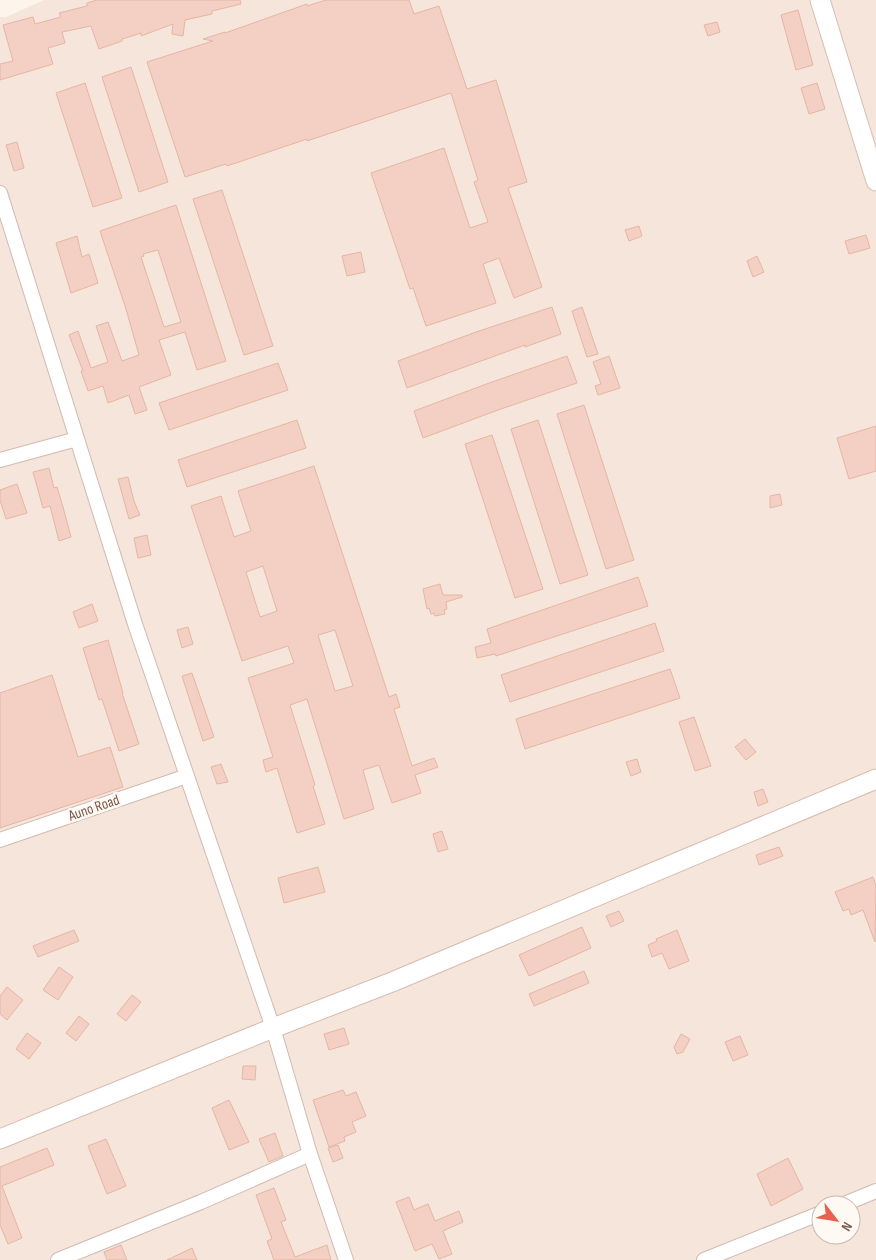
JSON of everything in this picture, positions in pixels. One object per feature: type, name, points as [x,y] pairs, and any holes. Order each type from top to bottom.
[{"type":"street","points":[[820,0],[876,181]]},
{"type":"street","points":[[1,198],[135,624],[273,1028],[310,1154],[346,1260]]},
{"type":"street","points":[[0,460],[77,439]]},
{"type":"street","name":"Auno Road","points":[[0,840],[187,776]]},
{"type":"street","points":[[0,1139],[273,1028],[392,982],[876,779]]},
{"type":"street","points":[[58,1260],[201,1202],[310,1154]]},
{"type":"street","points":[[861,1197],[876,1191]]},
{"type":"street","points":[[704,1260],[811,1217]]},
{"type":"shaded area","points":[[44,0],[876,0],[876,1260],[0,1260],[0,17],[6,17]]},
{"type":"building","points":[[97,0],[240,0],[241,4],[212,11],[212,14],[185,20],[183,36],[172,34],[173,24],[141,36],[141,33],[122,39],[122,41],[99,49],[91,26],[62,32],[65,43],[48,48],[53,64],[0,80],[0,64],[13,61],[3,25],[33,17],[35,24],[61,17],[59,13],[87,6],[87,3]]},
{"type":"building","points":[[326,0],[409,0],[414,14],[439,6],[467,89],[496,80],[527,182],[508,188],[542,287],[514,298],[499,258],[483,264],[496,303],[426,326],[413,288],[410,289],[371,173],[444,148],[470,228],[488,222],[474,182],[478,180],[451,93],[307,141],[307,139],[227,166],[226,164],[185,177],[147,62],[213,41],[203,39],[307,4],[307,6]]},
{"type":"building","points":[[798,10],[813,65],[796,70],[781,15]]},
{"type":"building","points":[[717,22],[720,32],[708,36],[704,25]]},
{"type":"building","points":[[131,67],[168,182],[139,192],[102,77]]},
{"type":"building","points":[[85,83],[122,198],[93,207],[56,93]]},
{"type":"building","points":[[817,83],[825,109],[809,114],[801,88]]},
{"type":"building","points":[[17,142],[24,168],[14,171],[6,145]]},
{"type":"building","points":[[222,190],[273,346],[244,355],[193,199]]},
{"type":"building","points":[[176,205],[226,361],[197,370],[185,332],[159,340],[171,375],[139,387],[147,410],[135,414],[129,395],[108,403],[103,386],[88,391],[81,371],[83,371],[69,335],[78,331],[91,368],[108,362],[96,326],[108,322],[122,361],[139,355],[100,231]],"holes":[[[158,250],[181,322],[164,327],[141,257],[144,256],[143,254]]]},
{"type":"building","points":[[639,226],[642,236],[629,241],[625,230]]},
{"type":"building","points":[[866,235],[870,248],[849,254],[845,241]]},
{"type":"building","points":[[77,236],[82,257],[89,254],[98,283],[71,293],[56,243]]},
{"type":"building","points":[[361,252],[365,272],[347,276],[342,256]]},
{"type":"building","points":[[757,256],[764,272],[753,277],[747,261]]},
{"type":"building","points":[[552,307],[561,334],[525,347],[525,345],[407,388],[398,361],[476,332]]},
{"type":"building","points":[[582,307],[598,354],[587,357],[572,311]]},
{"type":"building","points":[[567,356],[577,383],[423,438],[414,411]]},
{"type":"building","points":[[609,356],[620,388],[598,395],[595,386],[601,384],[593,362]]},
{"type":"building","points":[[278,363],[288,390],[169,430],[159,403]]},
{"type":"building","points":[[584,405],[634,560],[606,569],[557,414]]},
{"type":"building","points":[[297,420],[306,448],[187,487],[178,460]]},
{"type":"building","points":[[538,420],[588,575],[560,584],[511,429]]},
{"type":"building","points":[[876,426],[876,471],[849,479],[837,438]]},
{"type":"building","points":[[492,435],[543,589],[515,598],[465,444]]},
{"type":"building","points":[[314,466],[389,697],[396,694],[400,707],[394,709],[412,766],[434,758],[438,767],[415,775],[421,793],[392,803],[379,765],[363,770],[374,809],[344,819],[307,699],[290,705],[325,824],[297,833],[277,768],[266,772],[263,760],[273,757],[248,678],[294,663],[288,646],[242,661],[191,506],[221,496],[234,537],[251,531],[238,491]],"holes":[[[263,566],[277,611],[260,617],[246,572]],[[335,630],[353,686],[335,691],[318,635]]]},
{"type":"building","points":[[49,468],[54,488],[57,487],[71,537],[59,541],[50,506],[43,508],[33,472]]},
{"type":"building","points":[[128,477],[134,501],[140,515],[129,519],[118,479]]},
{"type":"building","points":[[17,484],[27,513],[6,519],[0,500],[0,490]]},
{"type":"building","points":[[780,494],[782,505],[770,508],[770,496]]},
{"type":"building","points":[[147,535],[151,555],[138,558],[134,538]]},
{"type":"building","points":[[638,577],[648,606],[496,656],[495,654],[477,658],[475,647],[491,643],[487,629]]},
{"type":"building","points":[[440,584],[443,595],[462,595],[462,597],[446,602],[447,609],[444,610],[445,614],[435,616],[434,613],[431,614],[429,608],[427,609],[423,589]]},
{"type":"building","points":[[92,604],[98,621],[79,628],[73,612]]},
{"type":"building","points":[[655,623],[664,651],[510,702],[501,675]]},
{"type":"building","points":[[188,627],[193,644],[182,648],[177,630]]},
{"type":"building","points":[[108,640],[122,693],[139,744],[119,751],[102,699],[99,700],[83,648]]},
{"type":"building","points":[[670,669],[680,698],[525,749],[516,719]]},
{"type":"building","points":[[192,673],[214,737],[203,741],[182,676]]},
{"type":"building","points":[[52,675],[78,757],[110,747],[123,787],[0,828],[0,693]]},
{"type":"building","points":[[694,717],[711,766],[695,771],[679,722]]},
{"type":"building","points":[[745,739],[756,752],[746,760],[735,747]]},
{"type":"building","points":[[637,759],[641,772],[631,776],[626,762]]},
{"type":"building","points":[[221,764],[228,782],[217,784],[211,767]]},
{"type":"building","points":[[763,789],[768,802],[758,806],[754,792]]},
{"type":"building","points":[[442,831],[448,849],[438,852],[433,834]]},
{"type":"building","points":[[779,847],[783,856],[759,865],[756,855]]},
{"type":"building","points":[[318,867],[325,892],[284,903],[278,878]]},
{"type":"building","points":[[873,877],[876,886],[875,942],[863,910],[851,915],[849,909],[843,911],[835,892]]},
{"type":"building","points":[[619,911],[624,921],[611,927],[606,916]]},
{"type":"building","points":[[582,927],[591,948],[529,976],[519,955]]},
{"type":"building","points":[[74,930],[79,941],[38,957],[33,946]]},
{"type":"building","points":[[677,930],[689,961],[669,969],[662,953],[652,957],[648,945],[657,941],[656,939]]},
{"type":"building","points":[[59,967],[73,977],[58,1000],[43,990]]},
{"type":"building","points":[[584,971],[589,983],[534,1006],[529,994]]},
{"type":"building","points":[[7,987],[23,1000],[7,1020],[0,1014],[0,996]]},
{"type":"building","points":[[132,995],[141,1002],[126,1021],[117,1014]]},
{"type":"building","points":[[79,1016],[89,1024],[76,1041],[66,1033]]},
{"type":"building","points":[[344,1028],[349,1044],[329,1050],[324,1034]]},
{"type":"building","points":[[27,1033],[41,1043],[29,1059],[16,1049]]},
{"type":"building","points":[[681,1034],[690,1039],[683,1052],[677,1054],[674,1047]]},
{"type":"building","points":[[740,1036],[748,1055],[733,1061],[725,1042]]},
{"type":"building","points":[[243,1066],[256,1066],[255,1080],[242,1079]]},
{"type":"building","points":[[343,1090],[346,1096],[356,1092],[366,1116],[352,1122],[356,1132],[344,1137],[345,1141],[329,1147],[313,1100]]},
{"type":"building","points":[[229,1100],[249,1142],[229,1150],[212,1108]]},
{"type":"building","points":[[275,1133],[283,1156],[269,1162],[259,1139]]},
{"type":"building","points":[[106,1139],[126,1186],[107,1194],[88,1146]]},
{"type":"building","points":[[338,1145],[343,1158],[333,1162],[328,1148]]},
{"type":"building","points":[[47,1148],[54,1165],[2,1186],[22,1238],[8,1244],[0,1225],[0,1167]]},
{"type":"building","points":[[788,1158],[803,1189],[771,1206],[757,1174]]},
{"type":"building","points":[[274,1188],[286,1220],[281,1222],[295,1257],[327,1245],[331,1260],[274,1260],[267,1241],[272,1239],[256,1195]]},
{"type":"building","points":[[409,1197],[414,1210],[428,1204],[435,1221],[459,1211],[463,1222],[443,1231],[452,1254],[439,1259],[432,1244],[415,1251],[396,1202]]},
{"type":"building","points":[[121,1245],[127,1260],[107,1260],[104,1252]]},
{"type":"building","points":[[192,1248],[197,1260],[167,1260]]}]
